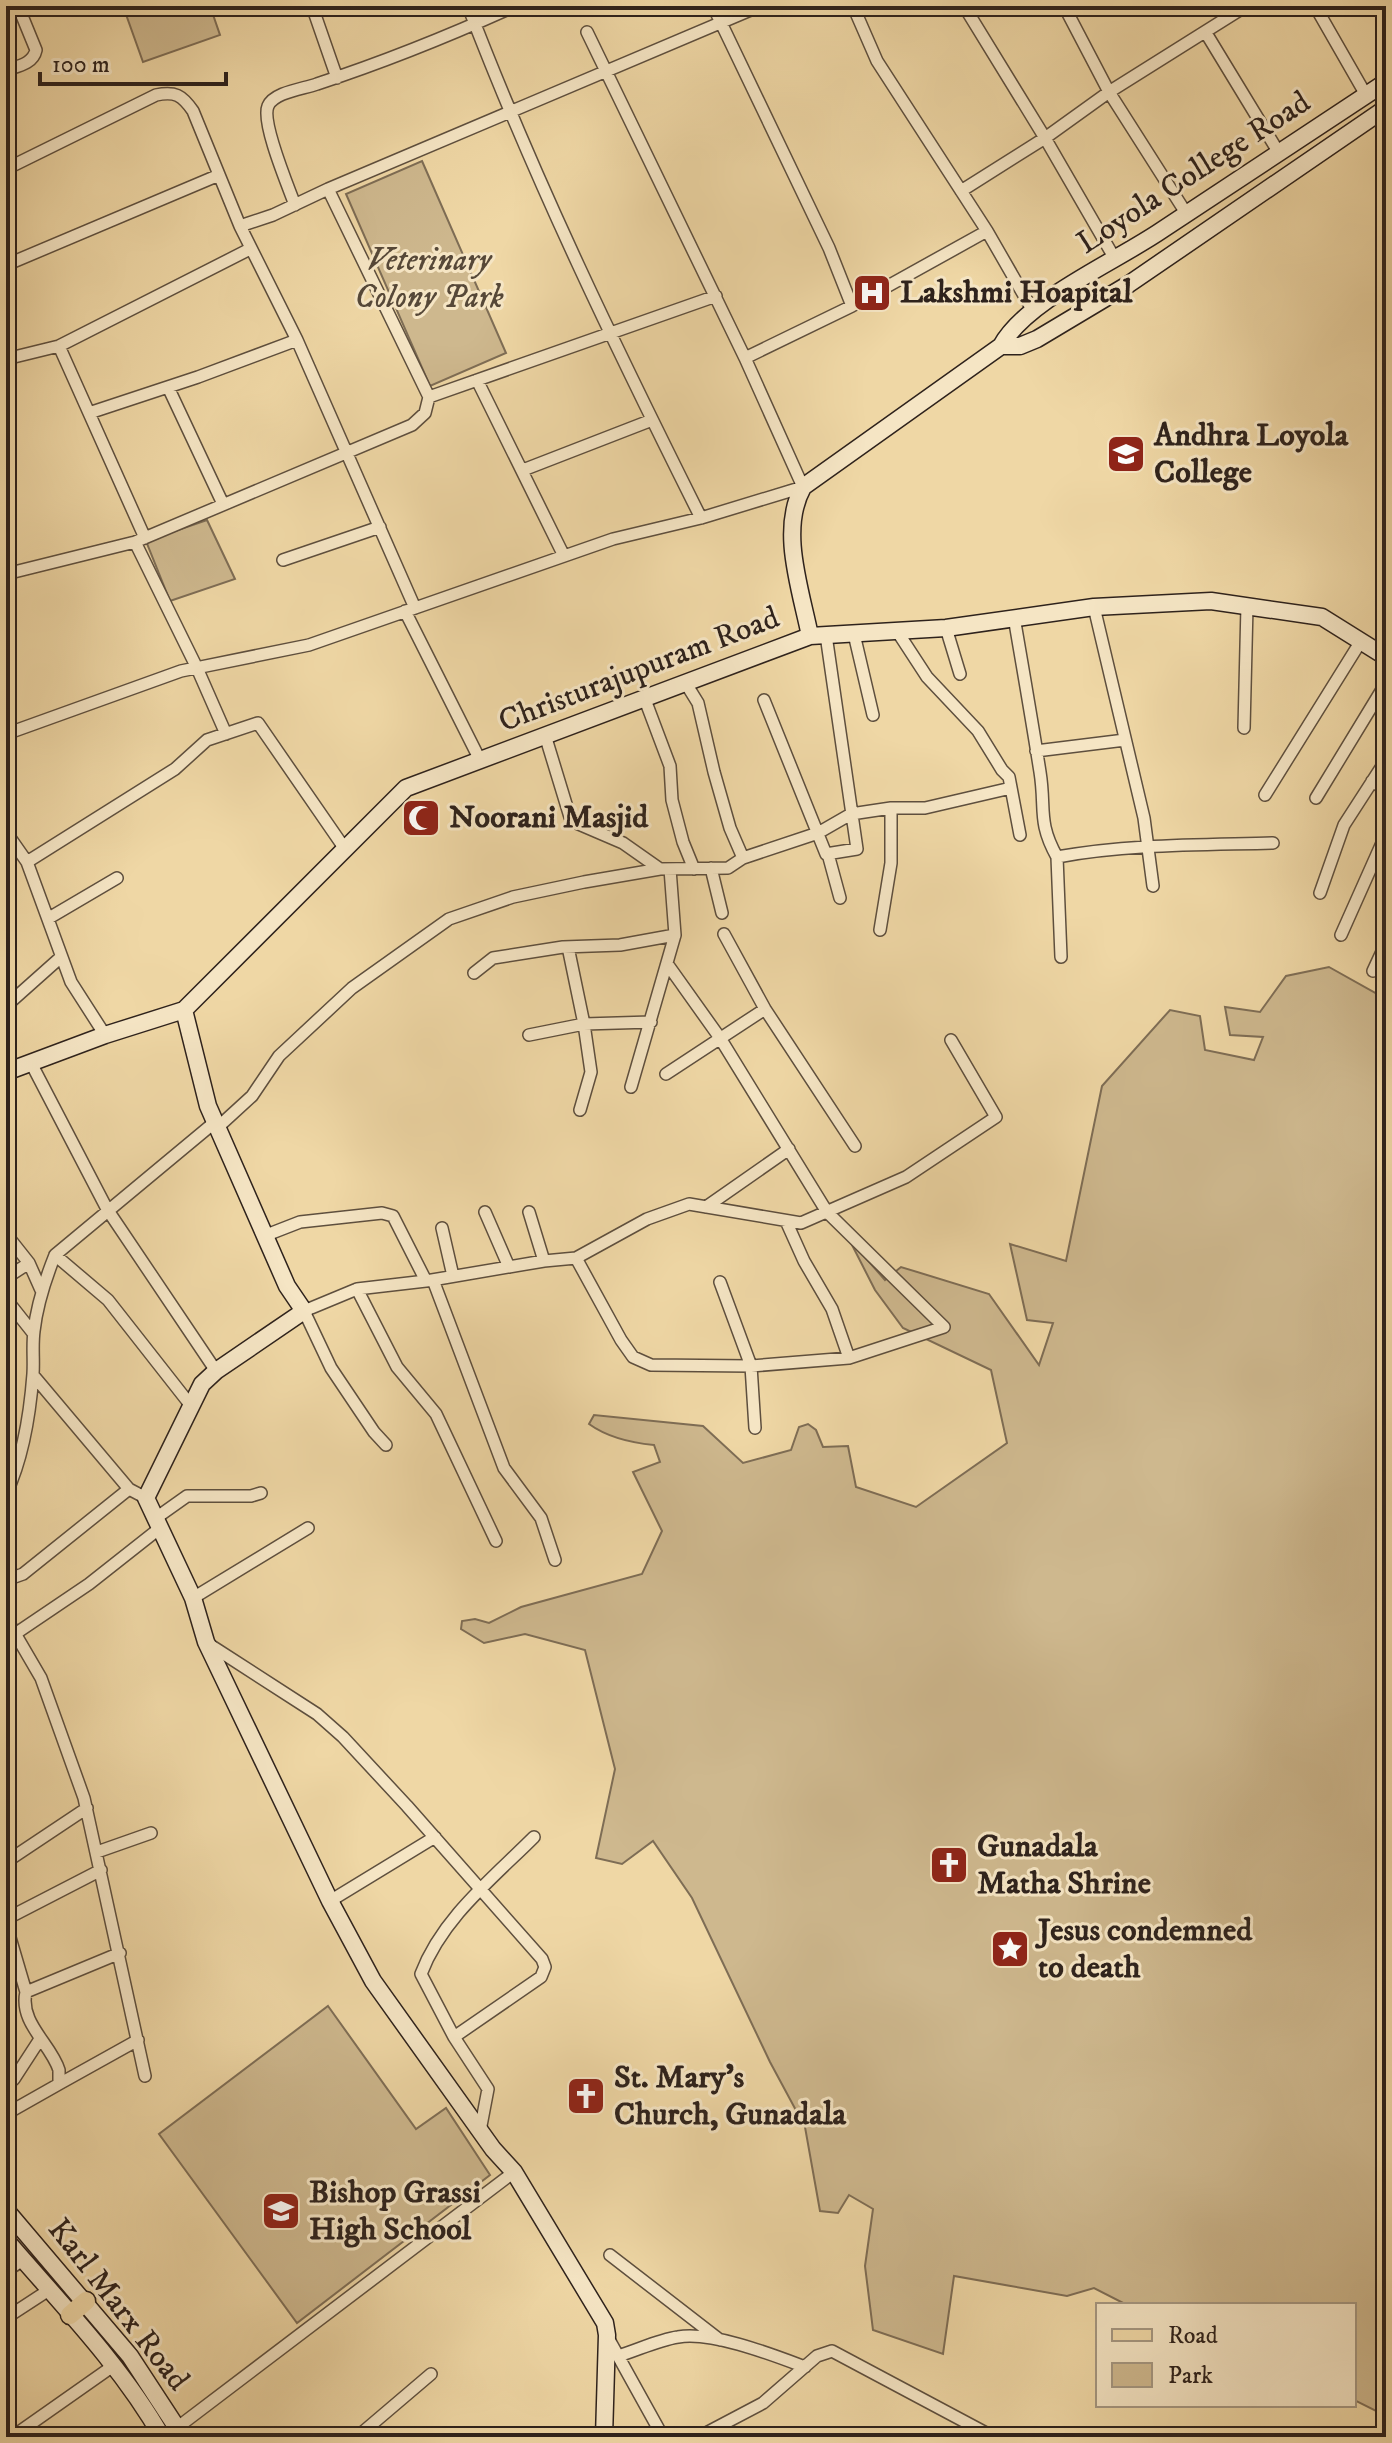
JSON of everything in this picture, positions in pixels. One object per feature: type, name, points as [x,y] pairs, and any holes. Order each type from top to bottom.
[{"type":"main road","points":[[70,2315],[86,2301]]},
{"type":"street","points":[[6,70],[35,56],[36,50],[18,6]]},
{"type":"street","points":[[312,6],[337,78]]},
{"type":"street","points":[[468,6],[510,114],[610,334],[701,518]]},
{"type":"street","points":[[295,205],[266,121],[267,107],[275,98],[337,78],[515,6]]},
{"type":"street","points":[[713,6],[829,248],[852,306]]},
{"type":"street","points":[[240,226],[760,6]]},
{"type":"street","points":[[853,6],[877,61],[987,231],[1033,311]]},
{"type":"street","points":[[964,6],[1115,259]]},
{"type":"street","points":[[1064,6],[1109,92],[1186,213]]},
{"type":"street","points":[[961,191],[1045,138],[1109,92],[1246,6]]},
{"type":"street","points":[[1315,6],[1366,95]]},
{"type":"street","points":[[587,32],[716,296],[803,487]]},
{"type":"street","points":[[1206,33],[1279,153]]},
{"type":"street","name":"Loyola College Road","points":[[803,487],[1001,346],[1009,331],[1033,311],[1386,82]]},
{"type":"street","points":[[6,169],[156,95],[171,92],[184,98],[193,111],[250,249],[297,340],[380,527],[410,609],[480,760]]},
{"type":"street","name":"Loyola College Road","points":[[1001,346],[1020,346],[1037,339],[1129,284],[1386,108]]},
{"type":"street","points":[[6,265],[219,175]]},
{"type":"street","points":[[6,574],[140,540],[412,425],[425,413],[429,397],[328,189]]},
{"type":"street","points":[[745,358],[852,306],[987,231]]},
{"type":"street","points":[[6,359],[59,346],[250,249]]},
{"type":"street","points":[[429,397],[716,296]]},
{"type":"street","points":[[89,413],[297,340]]},
{"type":"street","points":[[59,346],[226,734]]},
{"type":"street","points":[[477,380],[564,556]]},
{"type":"street","points":[[168,387],[223,504]]},
{"type":"street","points":[[523,470],[652,420]]},
{"type":"street","points":[[6,734],[181,671],[309,645],[613,539],[701,518],[803,487]]},
{"type":"street","points":[[803,487],[795,502],[791,538],[818,636],[857,849],[828,854]]},
{"type":"street","points":[[283,560],[380,527]]},
{"type":"street","name":"Christurajupuram Road","points":[[6,1072],[184,1010],[406,788],[644,697],[818,636],[946,628],[1094,607],[1211,601],[1322,617],[1386,657]]},
{"type":"street","points":[[1244,728],[1247,606]]},
{"type":"street","points":[[1094,607],[1144,818],[1153,886]]},
{"type":"street","points":[[1014,617],[1041,779],[1041,814],[1047,838],[1057,857],[1061,957]]},
{"type":"street","points":[[946,628],[960,674]]},
{"type":"street","points":[[897,631],[927,677],[978,731],[1009,777],[1020,835]]},
{"type":"street","points":[[854,634],[873,715]]},
{"type":"street","points":[[1265,795],[1361,641]]},
{"type":"street","points":[[685,682],[698,703],[730,828],[743,858]]},
{"type":"street","points":[[1316,798],[1386,683]]},
{"type":"street","points":[[644,697],[670,766],[672,800],[694,869]]},
{"type":"street","points":[[764,700],[828,854],[840,898]]},
{"type":"street","points":[[27,862],[175,769],[207,740],[258,723],[345,849]]},
{"type":"street","points":[[545,735],[574,822],[623,843],[665,869],[675,935],[631,1087]]},
{"type":"street","points":[[1036,751],[1125,740]]},
{"type":"street","points":[[1320,893],[1344,825],[1386,760]]},
{"type":"street","points":[[1372,781],[1386,790]]},
{"type":"street","points":[[6,1494],[15,1476],[26,1428],[33,1375],[33,1333],[41,1290],[55,1255],[107,1209],[252,1096],[279,1056],[352,988],[449,919],[513,897],[665,869],[728,868],[743,858],[818,833],[851,814],[891,808],[925,808],[1011,788]]},
{"type":"street","points":[[880,930],[891,863],[891,808]]},
{"type":"street","points":[[6,832],[27,862],[71,982],[105,1035]]},
{"type":"street","points":[[1341,935],[1386,834]]},
{"type":"street","points":[[1057,857],[1148,847],[1273,843]]},
{"type":"street","points":[[711,868],[722,913]]},
{"type":"street","points":[[49,918],[117,878]]},
{"type":"street","points":[[724,934],[765,1009],[855,1146]]},
{"type":"street","points":[[474,973],[493,958],[568,947],[620,945],[675,935]]},
{"type":"street","points":[[1373,971],[1386,943]]},
{"type":"street","points":[[568,947],[591,1072],[580,1110]]},
{"type":"street","points":[[8,999],[61,957]]},
{"type":"street","points":[[576,1258],[621,1340],[633,1357],[651,1365],[751,1366],[849,1358],[944,1327],[827,1212],[720,1038],[668,965]]},
{"type":"street","points":[[666,1074],[765,1009]]},
{"type":"street","points":[[184,1010],[208,1106],[287,1286],[304,1311],[331,1368],[386,1445]]},
{"type":"street","points":[[529,1035],[584,1024],[651,1022]]},
{"type":"street","points":[[146,1498],[202,1384],[216,1371],[304,1311],[357,1289],[576,1258],[647,1219],[689,1204],[801,1223],[906,1177],[996,1117],[951,1040]]},
{"type":"street","points":[[31,1063],[107,1209],[216,1371]]},
{"type":"street","points":[[706,1207],[789,1149]]},
{"type":"street","points":[[485,1212],[509,1267]]},
{"type":"street","points":[[529,1212],[544,1261]]},
{"type":"street","points":[[264,1236],[300,1222],[382,1213],[393,1216],[429,1280],[504,1468],[541,1518],[555,1560]]},
{"type":"street","points":[[786,1221],[804,1261],[832,1309],[849,1358]]},
{"type":"street","points":[[442,1228],[453,1276]]},
{"type":"street","points":[[6,1234],[29,1263],[41,1290]]},
{"type":"street","points":[[55,1255],[108,1300],[192,1407]]},
{"type":"street","points":[[6,1278],[29,1263]]},
{"type":"street","points":[[720,1282],[751,1366],[755,1428]]},
{"type":"street","points":[[357,1289],[397,1367],[436,1414],[496,1541]]},
{"type":"street","points":[[6,1299],[33,1333]]},
{"type":"street","points":[[33,1375],[129,1489],[146,1498],[193,1598],[206,1642],[330,1901],[373,1981],[493,2149],[514,2172],[605,2323],[604,2437]]},
{"type":"street","points":[[6,1580],[23,1574],[129,1489]]},
{"type":"street","points":[[15,1634],[89,1584],[187,1496],[251,1496],[261,1493]]},
{"type":"street","points":[[193,1598],[308,1528]]},
{"type":"street","points":[[6,1618],[41,1678],[87,1808],[145,2076]]},
{"type":"street","points":[[206,1642],[317,1714],[343,1737],[542,1959],[545,1967],[541,1977],[454,2037]]},
{"type":"street","points":[[6,1862],[87,1808]]},
{"type":"street","points":[[97,1852],[151,1833]]},
{"type":"street","points":[[330,1901],[435,1837]]},
{"type":"street","points":[[480,2131],[488,2089],[454,2037],[421,1974],[454,1917],[534,1837]]},
{"type":"street","points":[[59,2084],[59,2071],[31,2023],[24,2001],[26,1992],[6,1922],[101,1870]]},
{"type":"street","points":[[26,1992],[120,1953]]},
{"type":"street","points":[[6,2086],[40,2039]]},
{"type":"street","points":[[6,2114],[138,2040]]},
{"type":"street","points":[[180,2432],[514,2172]]},
{"type":"street","name":"Karl Marx Road","points":[[6,2210],[130,2356],[180,2432]]},
{"type":"street","name":"Karl Marx Road","points":[[6,2240],[113,2366],[162,2437]]},
{"type":"street","points":[[610,2255],[721,2341]]},
{"type":"street","points":[[6,2271],[23,2260]]},
{"type":"street","points":[[6,2318],[49,2290]]},
{"type":"street","points":[[607,2335],[663,2437]]},
{"type":"street","points":[[618,2356],[678,2337],[721,2341],[765,2352],[805,2367]]},
{"type":"street","points":[[702,2437],[763,2403],[817,2356],[832,2351],[986,2433],[1000,2437]]},
{"type":"street","points":[[12,2437],[113,2366]]},
{"type":"street","points":[[357,2437],[431,2374]]},
{"type":"street","points":[[30,2425],[37,2437]]},
{"type":"green space","points":[[123,6],[210,6],[220,35],[143,62]]},
{"type":"green space","name":"Veterinary Colony Park","points":[[422,161],[506,353],[430,386],[346,194]]},
{"type":"green space","points":[[207,520],[235,579],[170,601],[146,541]]},
{"type":"green space","points":[[1329,967],[1377,994],[1383,1028],[1386,1029],[1386,2416],[1356,2401],[1356,2303],[1123,2303],[1094,2288],[1067,2296],[954,2276],[943,2354],[873,2330],[865,2266],[873,2209],[849,2195],[838,2213],[820,2211],[805,2127],[770,2062],[692,1898],[653,1841],[622,1864],[596,1858],[615,1769],[585,1650],[525,1634],[484,1643],[461,1629],[462,1621],[475,1619],[489,1623],[521,1607],[642,1574],[662,1531],[633,1472],[660,1462],[654,1445],[629,1441],[604,1432],[589,1424],[594,1415],[703,1426],[743,1463],[791,1450],[799,1427],[808,1424],[816,1430],[823,1447],[848,1446],[856,1487],[916,1507],[1007,1443],[991,1370],[903,1328],[875,1290],[849,1239],[885,1280],[901,1267],[989,1294],[1039,1365],[1053,1323],[1027,1320],[1010,1244],[1066,1261],[1102,1086],[1170,1010],[1200,1016],[1205,1050],[1254,1060],[1263,1037],[1230,1035],[1225,1007],[1260,1012],[1286,976]]},
{"type":"green space","name":"Bishop Grassi High School","points":[[328,2006],[416,2129],[446,2108],[490,2175],[297,2323],[159,2134]]},
{"type":"place","name":"Lakshmi Hoapital","points":[[872,293]]},
{"type":"place","name":"Andhra Loyola College","points":[[1126,454]]},
{"type":"place","name":"Noorani Masjid","points":[[421,818]]},
{"type":"place","name":"Gunadala Matha Shrine","points":[[949,1865]]},
{"type":"place","name":"Jesus condemned to death","points":[[1010,1949]]},
{"type":"place","name":"St. Mary's Church, Gunadala","points":[[586,2096]]},
{"type":"place","name":"Bishop Grassi High School","points":[[281,2211]]}]
